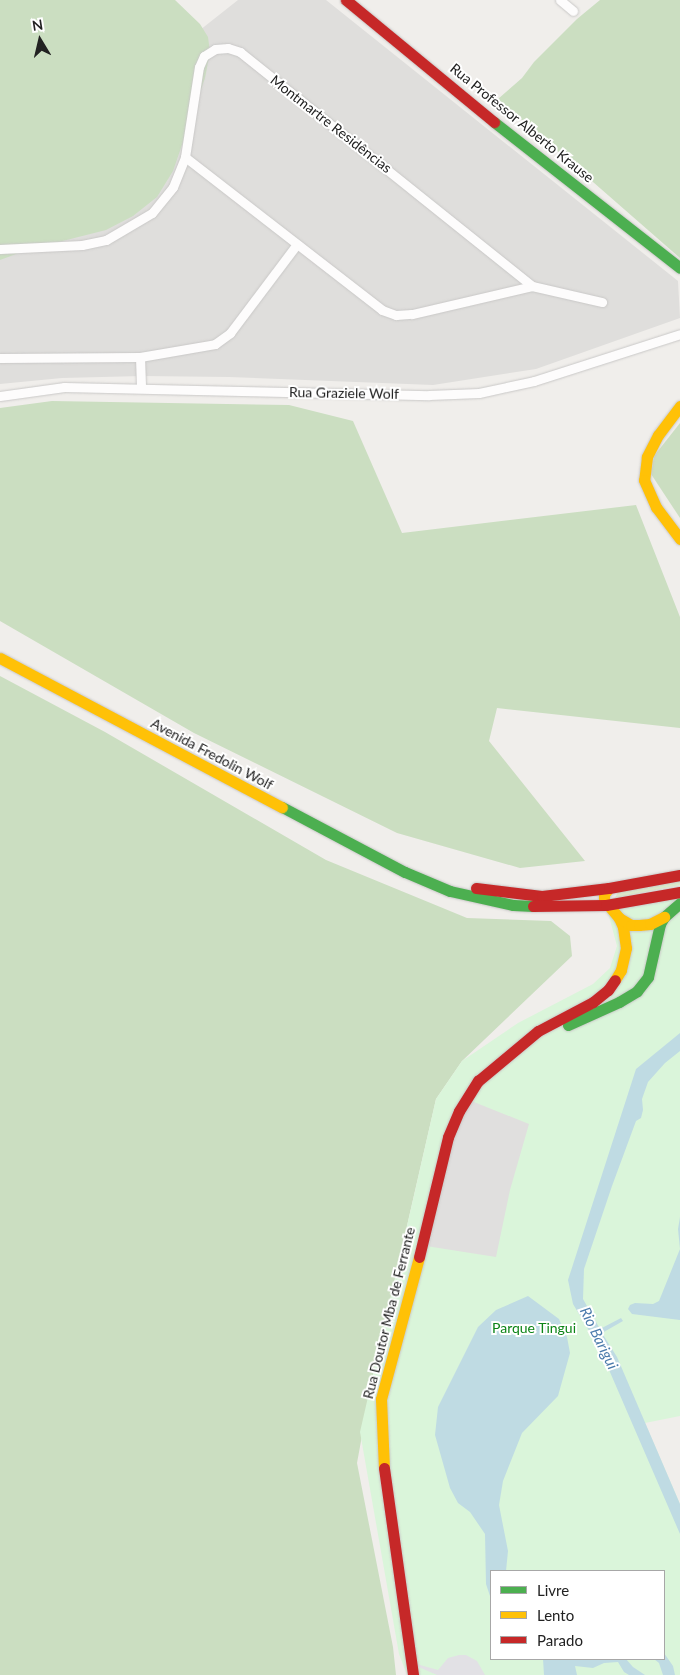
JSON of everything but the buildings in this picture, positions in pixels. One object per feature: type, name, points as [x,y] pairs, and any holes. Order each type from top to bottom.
[{"type":"street","name":"Rua Professor Alberto Krause","points":[[346,0],[492,120],[680,268]]},
{"type":"street","points":[[560,0],[573,11]]},
{"type":"street","name":"Montmartre Residências","points":[[0,249],[82,245],[106,240],[152,213],[173,187],[185,157],[199,66],[204,56],[215,49],[228,48],[240,52],[532,286],[602,302]]},
{"type":"street","name":"Montmartre Residências","points":[[185,157],[382,310],[396,315],[412,314],[532,286]]},
{"type":"street","points":[[0,358],[140,357],[215,344],[230,333],[297,244]]},
{"type":"street","name":"Rua Graziele Wolf","points":[[0,396],[64,388],[429,395],[479,393],[534,382],[680,334]]},
{"type":"street","points":[[140,357],[142,388]]},
{"type":"street","points":[[680,406],[658,435],[647,458],[644,480],[656,507],[680,539]]},
{"type":"street","name":"Avenida Fredolin Wolf","points":[[0,658],[412,874],[490,892],[540,901],[606,905],[680,892]]},
{"type":"street","name":"Avenida Fredolin Wolf","points":[[540,901],[680,875]]},
{"type":"street","points":[[609,888],[604,894],[606,905],[619,918],[631,925],[650,924],[664,917],[680,903]]},
{"type":"street","name":"Rua Doutor Mba de Ferrante","points":[[520,1046],[619,1002],[637,991],[648,977],[654,956],[657,934],[664,917]]},
{"type":"street","name":"Rua Doutor Mba de Ferrante","points":[[413,1675],[382,1456],[381,1398],[422,1248],[448,1138],[460,1111],[478,1081],[538,1032],[593,1002],[608,990],[621,970],[626,948],[623,928],[619,918]]},
{"type":"shaded area","points":[[238,0],[326,0],[678,281],[680,318],[536,369],[433,385],[229,377],[142,376],[62,378],[0,384],[0,188]]},
{"type":"shaded area","points":[[469,1100],[529,1124],[510,1190],[496,1257],[426,1246],[448,1147]]},
{"type":"shaded area","points":[[466,1655],[477,1661],[485,1675],[437,1675],[413,1663],[438,1670],[448,1658]]},
{"type":"green space","points":[[0,0],[175,0],[200,24],[208,37],[210,52],[205,78],[173,171],[157,197],[133,216],[106,230],[27,250],[0,260]]},
{"type":"green space","points":[[600,0],[680,0],[680,258],[498,99],[522,78],[534,62],[577,19]]},
{"type":"green space","points":[[52,401],[289,405],[353,421],[402,533],[636,505],[680,617],[680,728],[497,708],[489,741],[585,861],[520,868],[397,833],[194,733],[0,621],[0,408]]},
{"type":"green space","points":[[680,423],[680,518],[651,474],[654,456]]},
{"type":"green space","points":[[0,676],[105,732],[326,860],[467,918],[551,921],[570,936],[572,956],[462,1061],[436,1099],[374,1370],[357,1463],[393,1647],[396,1675],[0,1675]]},
{"type":"green space","points":[[680,880],[680,885],[615,898],[619,890]]},
{"type":"green space","name":"Parque Tingui","points":[[680,892],[680,1416],[645,1423],[680,1504],[680,1675],[407,1675],[399,1654],[360,1432],[436,1099],[462,1061],[518,1023],[593,984],[610,968],[617,946],[606,905]]},
{"type":"water","name":"Rio Barigui","points":[[680,1033],[680,1051],[665,1063],[648,1082],[642,1099],[643,1110],[641,1118],[636,1121],[584,1269],[583,1299],[600,1329],[621,1318],[623,1321],[602,1333],[617,1357],[680,1504],[680,1534],[600,1349],[573,1304],[568,1280],[636,1069]]},
{"type":"water","points":[[680,1217],[680,1249],[678,1229]]},
{"type":"water","points":[[680,1249],[680,1320],[632,1314],[628,1309],[630,1305],[635,1303],[653,1304],[659,1301]]},
{"type":"water","points":[[528,1296],[559,1319],[567,1337],[570,1353],[558,1396],[522,1433],[503,1481],[499,1505],[508,1551],[506,1570],[490,1570],[490,1596],[486,1584],[485,1534],[470,1512],[458,1503],[450,1488],[435,1435],[438,1407],[478,1327],[496,1310]]},
{"type":"water","points":[[665,1654],[673,1666],[675,1675],[663,1675],[659,1663],[655,1660],[665,1660]]},
{"type":"water","points":[[543,1660],[627,1660],[645,1675],[629,1675],[624,1672],[618,1662],[604,1663],[593,1668],[575,1666],[577,1675],[544,1675]]},
{"type":"traffic: fast","points":[[494,122],[680,268]]},
{"type":"traffic: fast","points":[[282,807],[405,872],[450,891],[513,905],[533,906]]},
{"type":"traffic: fast","points":[[568,1025],[619,1002],[637,991],[648,977],[660,924],[664,917],[680,903]]},
{"type":"traffic: slow","points":[[680,406],[658,435],[647,457],[644,480],[656,507],[680,539]]},
{"type":"traffic: slow","points":[[0,658],[282,807]]},
{"type":"traffic: slow","points":[[609,888],[604,894],[604,900],[619,918],[623,927],[626,948],[621,970],[615,980]]},
{"type":"traffic: slow","points":[[619,918],[631,925],[639,925],[650,924],[664,917]]},
{"type":"traffic: slow","points":[[384,1468],[381,1399],[419,1257]]},
{"type":"traffic: jam","points":[[346,0],[494,122]]},
{"type":"traffic: jam","points":[[476,888],[542,896],[609,888],[680,875]]},
{"type":"traffic: jam","points":[[533,906],[606,905],[680,892]]},
{"type":"traffic: jam","points":[[419,1257],[448,1137],[459,1111],[478,1081],[538,1031],[593,1002],[608,990],[615,980]]},
{"type":"traffic: jam","points":[[384,1468],[413,1675]]}]
